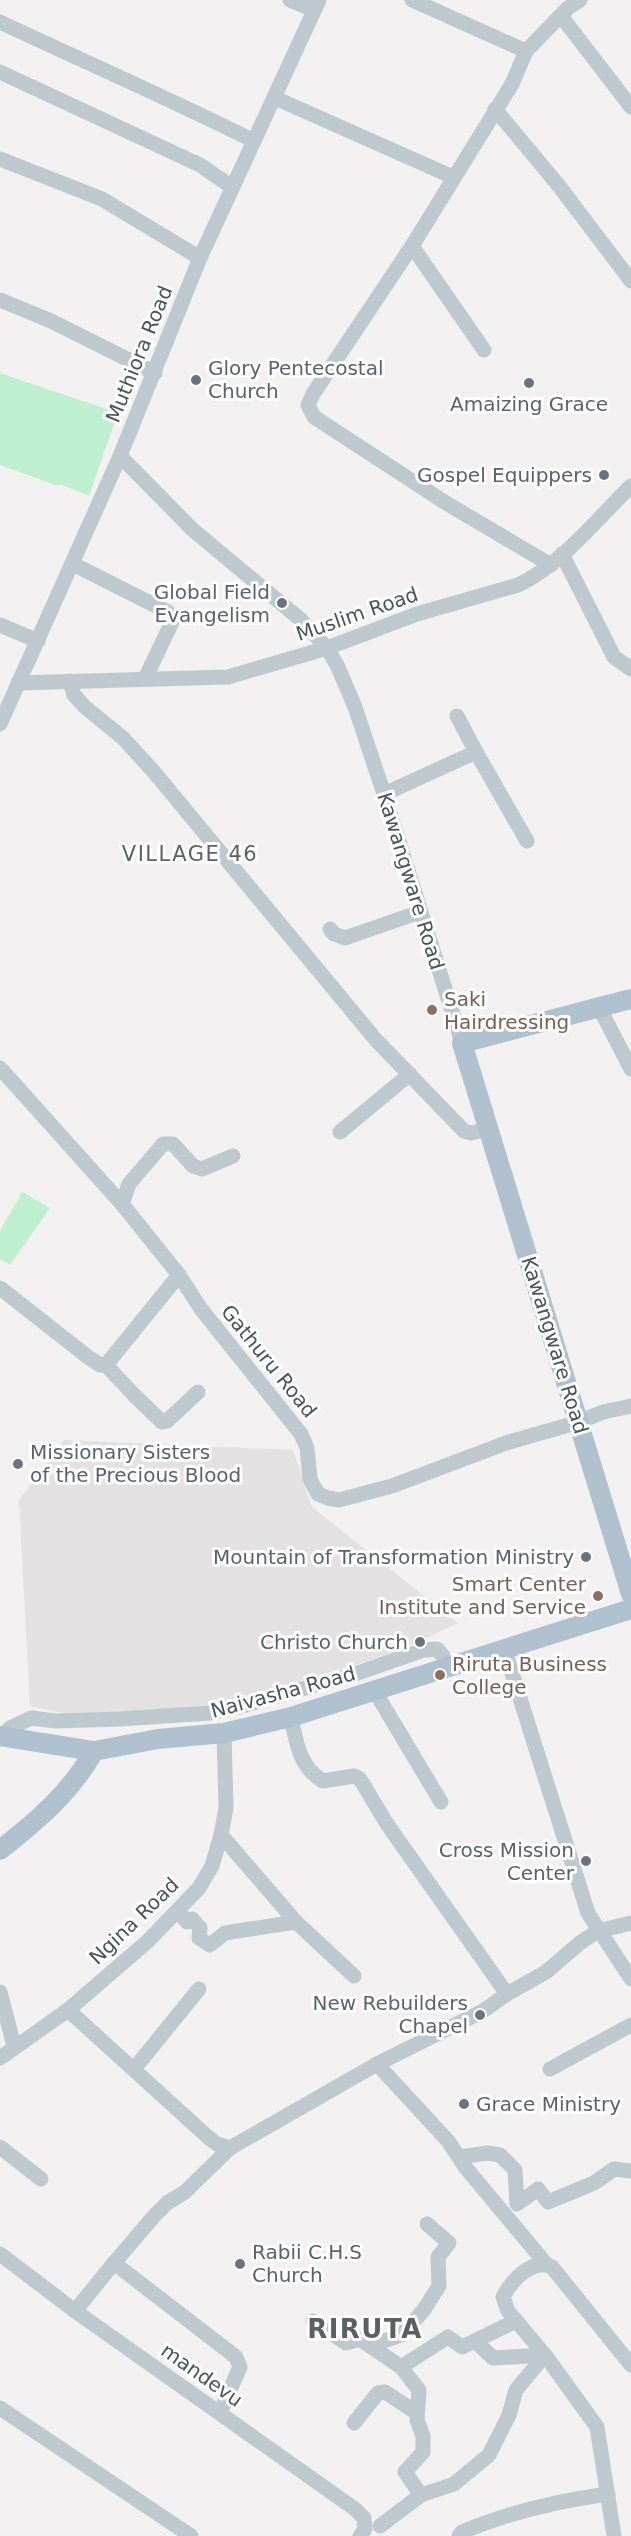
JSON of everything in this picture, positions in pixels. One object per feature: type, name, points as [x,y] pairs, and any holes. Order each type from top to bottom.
[{"type":"main road","points":[[462,1043],[631,999]]},
{"type":"main road","name":"Kawangware Road","points":[[462,1043],[631,1594]]},
{"type":"main road","name":"Naivasha Road","points":[[1,1736],[94,1751],[158,1739],[224,1733],[291,1717],[505,1651],[631,1609]]},
{"type":"main road","points":[[0,1850],[33,1824],[72,1786],[94,1751]]},
{"type":"street","points":[[290,0],[316,5]]},
{"type":"street","points":[[412,0],[526,51]]},
{"type":"street","points":[[551,565],[446,503],[314,417],[309,410],[308,401],[412,246],[512,84],[526,51],[580,0]]},
{"type":"street","name":"Muthiora Road","points":[[0,724],[120,456],[232,187],[316,5]]},
{"type":"street","points":[[561,16],[631,107]]},
{"type":"street","points":[[0,22],[125,82],[176,102],[254,141]]},
{"type":"street","points":[[0,72],[200,165],[232,187]]},
{"type":"street","points":[[275,98],[453,177]]},
{"type":"street","points":[[495,109],[559,186],[631,281]]},
{"type":"street","points":[[0,159],[102,199],[201,258]]},
{"type":"street","points":[[412,246],[484,350]]},
{"type":"street","points":[[0,300],[51,321],[155,373]]},
{"type":"street","name":"Kawangware Road","points":[[120,456],[187,525],[287,607],[327,648],[337,665],[384,794],[462,1043]]},
{"type":"street","name":"Muslim Road","points":[[18,683],[228,677],[327,648],[417,614],[518,585],[551,565],[631,486]]},
{"type":"street","points":[[562,554],[614,657],[631,669]]},
{"type":"street","points":[[73,564],[172,616],[172,622],[145,679]]},
{"type":"street","points":[[0,625],[38,640]]},
{"type":"street","points":[[70,681],[79,701],[123,738],[154,772],[376,1040],[464,1131],[471,1133],[488,1130]]},
{"type":"street","points":[[457,716],[527,841]]},
{"type":"street","points":[[384,794],[476,752]]},
{"type":"street","points":[[330,929],[334,934],[345,938],[420,912]]},
{"type":"street","points":[[599,1006],[631,1069]]},
{"type":"street","name":"Gathuru Road","points":[[0,1068],[111,1195],[122,1204],[179,1275],[201,1309],[301,1434],[307,1448],[310,1479],[318,1494],[339,1500],[392,1486],[506,1443],[579,1422],[603,1412],[631,1406]]},
{"type":"street","points":[[340,1132],[410,1074]]},
{"type":"street","points":[[122,1204],[129,1184],[163,1144],[173,1144],[193,1166],[202,1169],[233,1156]]},
{"type":"street","points":[[106,1365],[179,1275]]},
{"type":"street","points":[[0,1288],[88,1357],[100,1365],[106,1365],[162,1422],[167,1421],[198,1392]]},
{"type":"street","name":"Naivasha Road","points":[[1,1736],[10,1728],[31,1718],[67,1721],[210,1713],[358,1673],[424,1650],[437,1650],[447,1668]]},
{"type":"street","points":[[505,1651],[588,1914],[631,1979]]},
{"type":"street","points":[[358,1673],[441,1802]]},
{"type":"street","points":[[291,1717],[298,1748],[305,1764],[322,1780],[354,1776],[360,1779],[387,1824],[507,1994]]},
{"type":"street","name":"Ngina Road","points":[[0,2058],[68,2010],[148,1941],[198,1888],[212,1866],[226,1808],[224,1733]]},
{"type":"street","points":[[221,1835],[296,1922],[354,1976]]},
{"type":"street","points":[[178,1911],[187,1922],[192,1919],[200,1929],[200,1938],[210,1945],[225,1933],[296,1922]]},
{"type":"street","points":[[75,2311],[166,2203],[184,2192],[230,2148],[377,2064],[483,2011],[507,1994],[546,1972],[581,1942],[598,1931],[631,1923]]},
{"type":"street","points":[[134,2069],[199,1989]]},
{"type":"street","points":[[0,1992],[14,2046]]},
{"type":"street","points":[[68,2010],[209,2138],[217,2144],[230,2148]]},
{"type":"street","points":[[550,2069],[631,2025]]},
{"type":"street","points":[[377,2064],[448,2141],[631,2365]]},
{"type":"street","points":[[0,2146],[41,2179]]},
{"type":"street","points":[[459,2157],[488,2153],[500,2155],[515,2170],[517,2204],[538,2189],[548,2202],[594,2183],[614,2169],[631,2171]]},
{"type":"street","points":[[370,2346],[401,2335],[423,2311],[439,2286],[438,2257],[449,2243],[427,2224]]},
{"type":"street","name":"mandevu","points":[[0,2254],[75,2311],[355,2509],[364,2518],[365,2529],[360,2536]]},
{"type":"street","points":[[114,2263],[240,2363],[237,2376],[220,2413]]},
{"type":"street","points":[[547,2265],[526,2271],[510,2285],[504,2297],[504,2305],[545,2355],[597,2427],[614,2536]]},
{"type":"street","points":[[313,2321],[346,2343],[360,2339],[401,2367],[419,2390],[417,2420],[423,2436],[423,2452],[405,2472],[421,2495]]},
{"type":"street","points":[[401,2367],[448,2337],[462,2347],[516,2321]]},
{"type":"street","points":[[475,2340],[492,2358],[545,2355]]},
{"type":"street","points":[[380,2526],[421,2495],[454,2484],[489,2455],[508,2415],[516,2390],[545,2355]]},
{"type":"street","points":[[354,2423],[378,2393],[385,2392],[417,2414]]},
{"type":"street","points":[[0,2408],[191,2536]]},
{"type":"street","points":[[459,2536],[462,2532],[503,2515],[608,2494]]},
{"type":"shaded area","points":[[64,1440],[293,1450],[312,1507],[458,1623],[390,1655],[215,1705],[67,1714],[30,1706],[19,1500]]},
{"type":"green space","points":[[0,373],[118,413],[89,496],[0,465]]},
{"type":"green space","points":[[22,1192],[50,1208],[10,1265],[0,1259],[0,1231]]},
{"type":"place","name":"Glory Pentecostal Church","points":[[196,380]]},
{"type":"place","name":"Amaizing Grace","points":[[529,383]]},
{"type":"place","name":"Gospel Equippers","points":[[604,475]]},
{"type":"place","name":"Global Field Evangelism","points":[[282,603]]},
{"type":"place","name":"Saki Hairdressing","points":[[432,1010]]},
{"type":"place","name":"Missionary Sisters of the Precious Blood","points":[[18,1464]]},
{"type":"place","name":"Mountain of Transformation Ministry","points":[[586,1557]]},
{"type":"place","name":"Smart Center Institute and Service","points":[[598,1596]]},
{"type":"place","name":"Christo Church","points":[[420,1642]]},
{"type":"place","name":"Riruta Business College","points":[[440,1675]]},
{"type":"place","name":"Cross Mission Center","points":[[586,1861]]},
{"type":"place","name":"New Rebuilders Chapel","points":[[480,2015]]},
{"type":"place","name":"Grace Ministry","points":[[464,2104]]},
{"type":"place","name":"Rabii C.H.S Church","points":[[240,2264]]},
{"type":"district","name":"VILLAGE 46","points":[[190,854]]},
{"type":"district","name":"RIRUTA","points":[[365,2329]]}]
